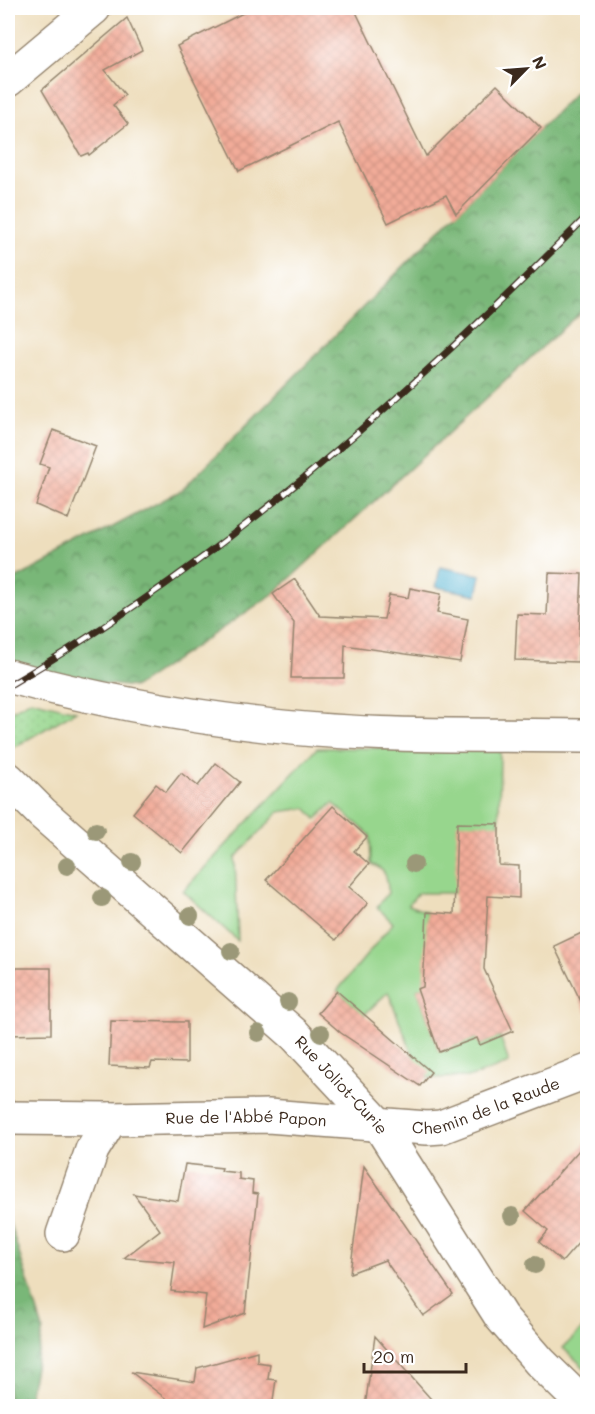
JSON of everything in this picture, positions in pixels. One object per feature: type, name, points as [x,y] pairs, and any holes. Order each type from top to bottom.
[{"type":"street","points":[[8,80],[94,8]]},
{"type":"street","points":[[8,676],[88,698],[257,725],[372,732],[588,736]]},
{"type":"street","name":"Rue Joliot-Curie","points":[[8,779],[42,813],[295,1035],[380,1126],[501,1317],[585,1407]]},
{"type":"street","name":"Rue Joliot-Curie","points":[[8,795],[42,813]]},
{"type":"street","name":"Chemin de la Raude","points":[[380,1126],[441,1127],[588,1071]]},
{"type":"street","name":"Rue de l'Abbé Papon","points":[[15,1118],[268,1116],[380,1126]]},
{"type":"street","points":[[63,1234],[92,1150],[111,1119]]},
{"type":"green space","points":[[587,81],[587,306],[273,594],[135,687],[69,680],[8,667],[8,583],[182,490]]},
{"type":"green space","points":[[31,700],[76,711],[8,751],[8,713]]},
{"type":"green space","points":[[317,748],[500,748],[499,824],[455,893],[418,893],[408,905],[427,912],[443,980],[417,989],[439,1051],[477,1038],[480,1045],[500,1036],[509,1063],[471,1077],[422,1078],[388,992],[364,1015],[337,991],[393,923],[377,907],[388,893],[383,871],[371,864],[370,835],[333,803],[316,819],[306,808],[279,812],[235,858],[238,941],[183,891]]},
{"type":"green space","points":[[8,1218],[43,1329],[27,1406],[8,1406]]},
{"type":"green space","points":[[587,1324],[587,1370],[563,1348]]},
{"type":"water","points":[[440,567],[481,575],[477,595],[436,587]]},
{"type":"building","points":[[253,8],[354,8],[426,156],[497,85],[541,128],[456,214],[446,195],[388,223],[338,122],[239,171],[177,46]]},
{"type":"building","points":[[127,18],[142,50],[105,70],[125,95],[113,105],[128,124],[89,155],[88,153],[81,156],[42,90]]},
{"type":"building","points":[[53,430],[96,446],[68,519],[36,505],[49,467],[40,464]]},
{"type":"building","points":[[549,573],[582,574],[578,662],[515,660],[517,614],[547,615]]},
{"type":"building","points":[[295,579],[320,616],[384,619],[389,595],[408,598],[410,588],[441,594],[437,613],[468,619],[460,662],[345,645],[344,678],[291,678],[294,623],[273,594]]},
{"type":"building","points":[[216,763],[240,782],[182,853],[133,813],[156,784],[166,792],[181,773],[198,786]]},
{"type":"building","points":[[333,806],[367,837],[354,851],[369,864],[349,887],[368,903],[336,940],[266,880]]},
{"type":"building","points":[[457,823],[499,824],[499,865],[519,866],[519,898],[488,896],[484,969],[513,1031],[480,1045],[477,1038],[439,1052],[417,989],[423,987],[427,912],[454,914]]},
{"type":"building","points":[[588,930],[588,1016],[554,946]]},
{"type":"building","points":[[8,968],[51,968],[51,1034],[8,1035]]},
{"type":"building","points":[[337,991],[431,1072],[420,1086],[341,1033],[318,1013]]},
{"type":"building","points":[[111,1021],[187,1022],[187,1063],[152,1062],[150,1068],[109,1066]]},
{"type":"building","points":[[588,1140],[588,1232],[562,1262],[539,1242],[548,1231],[525,1211]]},
{"type":"building","points":[[185,1164],[222,1168],[221,1171],[239,1173],[239,1179],[253,1181],[252,1193],[258,1194],[245,1313],[202,1329],[206,1295],[171,1291],[175,1262],[124,1258],[160,1230],[134,1194],[178,1201]]},
{"type":"building","points":[[364,1166],[453,1294],[423,1316],[385,1260],[350,1273]]},
{"type":"building","points":[[375,1336],[438,1407],[365,1407]]},
{"type":"building","points":[[257,1351],[257,1362],[270,1364],[268,1379],[276,1380],[272,1407],[177,1407],[131,1372],[195,1382],[197,1368]]},
{"type":"railway","points":[[8,686],[88,637],[165,584],[240,529],[313,470],[454,346],[588,215]]}]
